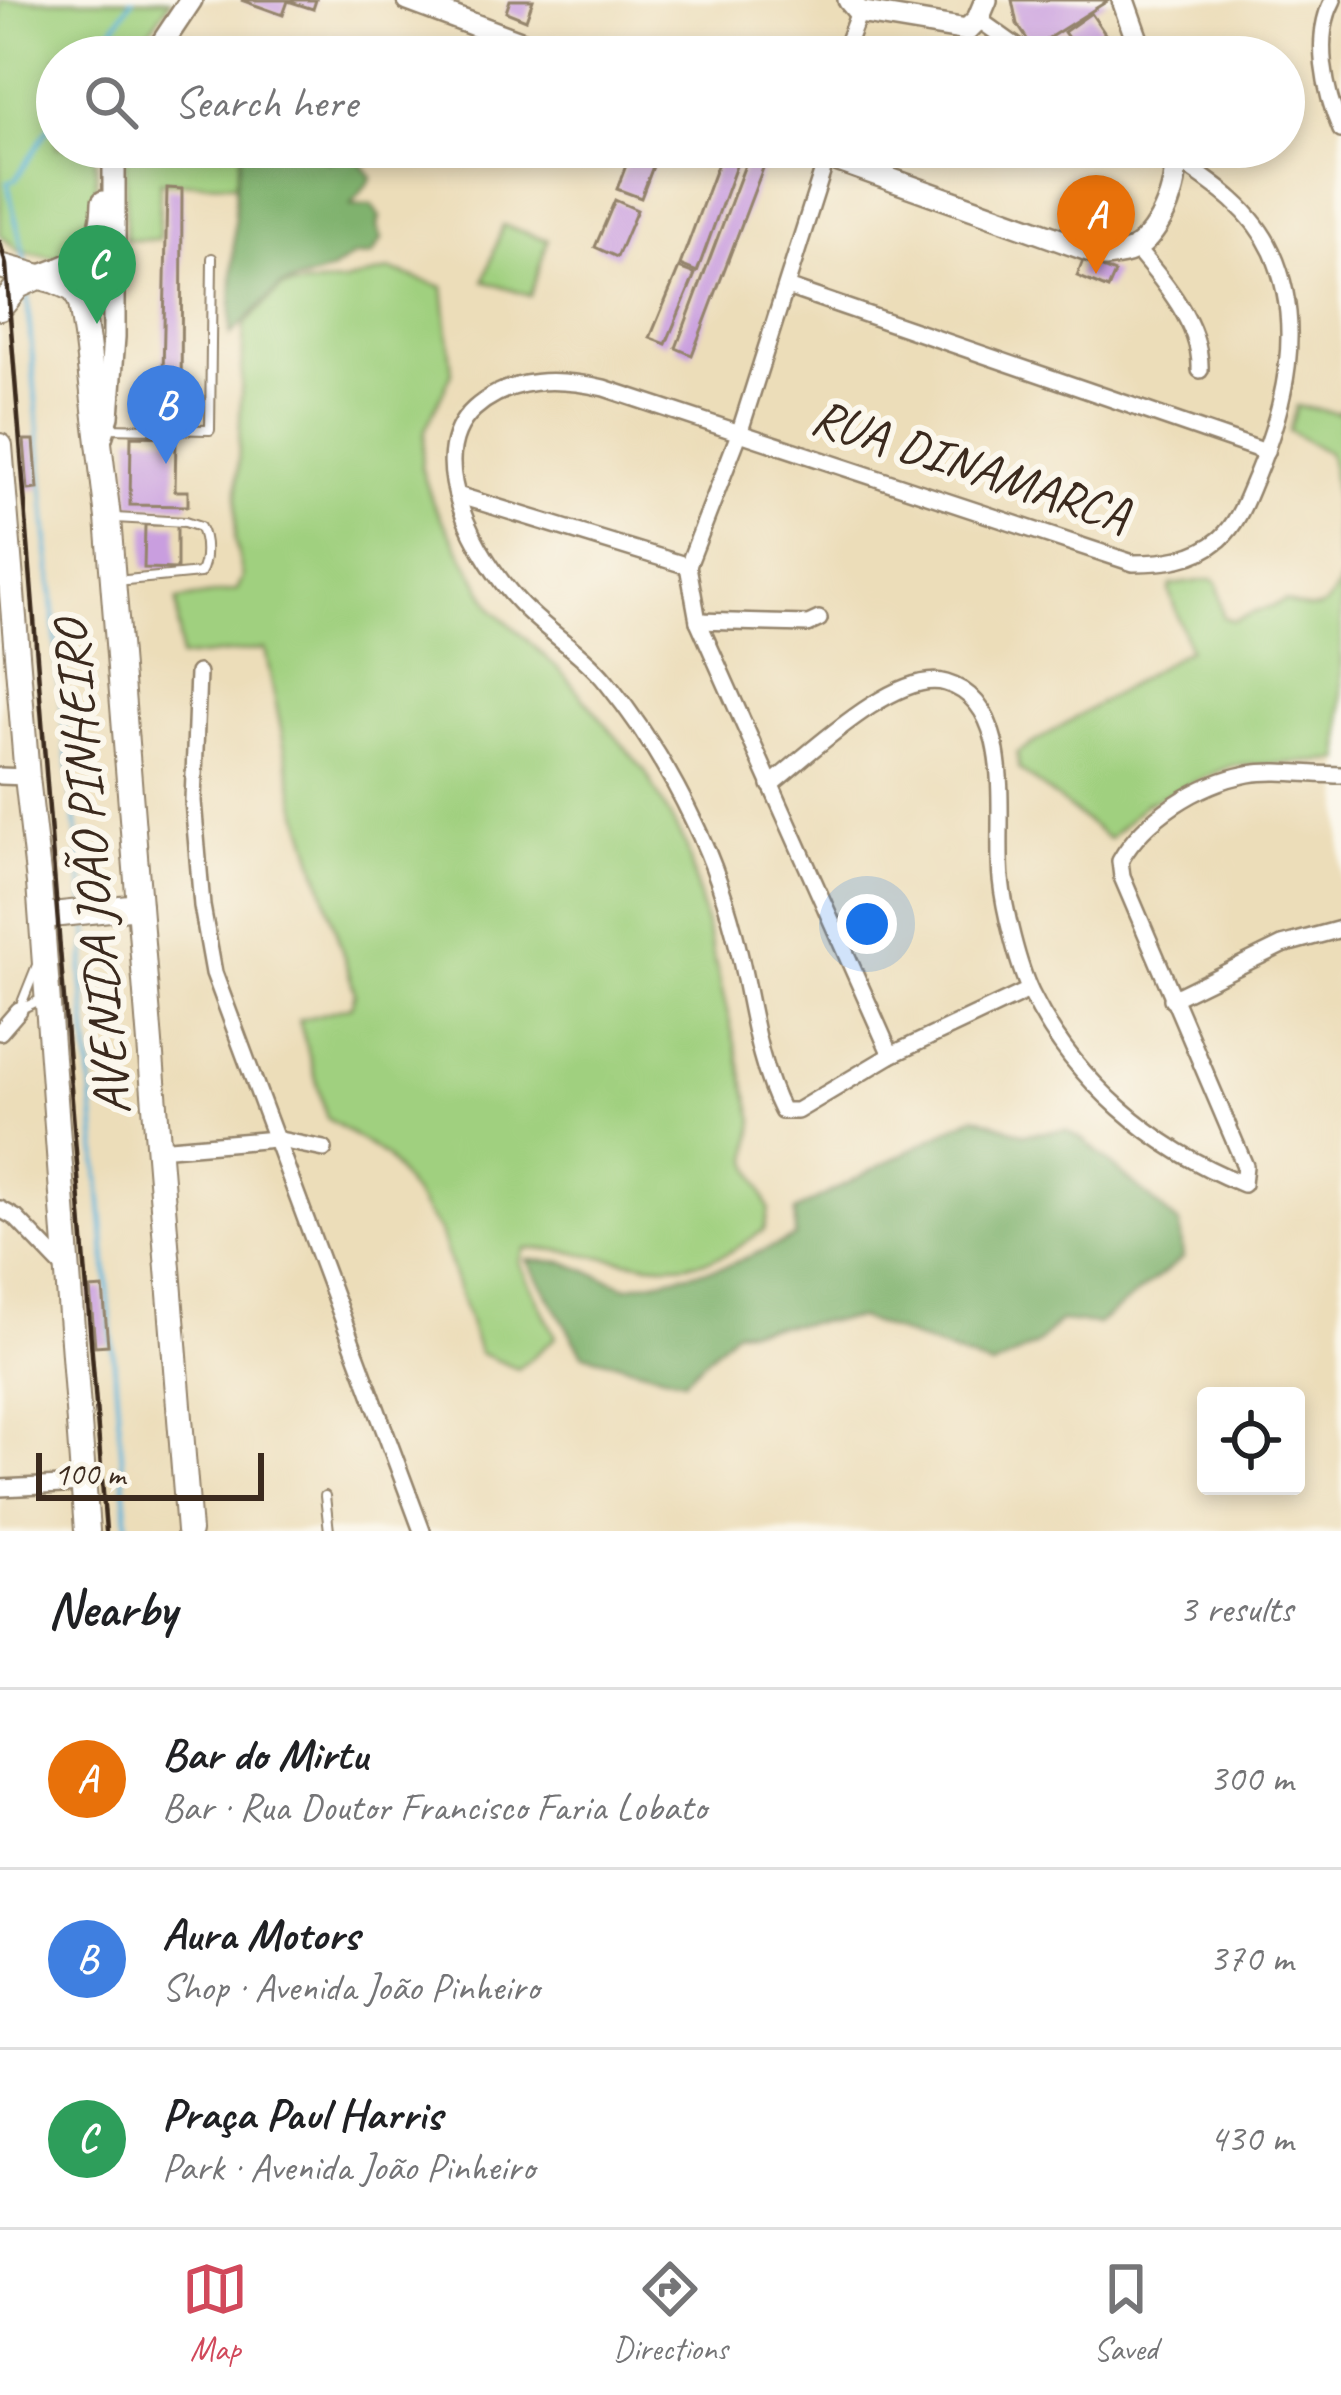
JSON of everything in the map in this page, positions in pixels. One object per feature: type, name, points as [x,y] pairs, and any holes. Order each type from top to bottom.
[{"type":"main road","points":[[0,308],[30,276]]},
{"type":"main road","name":"AVENIDA JOÃO PINHEIRO","points":[[30,276],[75,290],[81,302],[102,434],[127,907],[158,1149],[189,1531]]},
{"type":"main road","name":"AVENIDA JOÃO PINHEIRO","points":[[0,446],[5,569],[27,777],[49,915],[44,947],[47,996],[87,1531]]},
{"type":"main road","points":[[49,915],[127,907]]},
{"type":"street","points":[[154,36],[178,0]]},
{"type":"street","points":[[167,36],[191,0]]},
{"type":"street","points":[[407,0],[504,36]]},
{"type":"street","points":[[1123,0],[1136,36]]},
{"type":"street","points":[[1334,0],[1323,38],[1325,73],[1341,130]]},
{"type":"street","points":[[847,36],[854,6],[967,30],[982,9],[1010,36]]},
{"type":"street","points":[[30,276],[80,259],[97,241],[103,218],[103,168]]},
{"type":"street","points":[[102,434],[116,307],[114,168]]},
{"type":"street","points":[[808,168],[787,286],[739,434],[688,566],[698,621],[891,1055]]},
{"type":"street","points":[[861,168],[1105,256],[1136,249],[1161,218],[1168,168]]},
{"type":"street","name":"RUA DINAMARCA","points":[[457,495],[450,470],[451,442],[460,421],[482,401],[509,388],[539,380],[566,380],[604,388],[1133,562],[1168,563],[1218,540],[1238,518],[1266,452],[1286,382],[1285,293],[1272,252],[1248,214],[1194,168]]},
{"type":"street","points":[[1136,249],[1166,283],[1201,356],[1201,370]]},
{"type":"street","points":[[787,286],[1266,452]]},
{"type":"street","points":[[457,495],[688,566]]},
{"type":"street","points":[[457,495],[499,576],[520,604],[570,644],[605,681],[640,727],[695,823],[738,946],[766,1080],[782,1111],[797,1111],[891,1055],[1029,990]]},
{"type":"street","points":[[698,621],[808,624],[819,619]]},
{"type":"street","points":[[198,673],[193,801],[202,906],[214,973],[422,1531]]},
{"type":"street","points":[[770,785],[875,703],[910,686],[932,680],[950,683],[971,698],[987,714],[997,744],[1001,884],[1029,990],[1059,1040],[1100,1093],[1151,1132],[1243,1184],[1245,1166],[1172,999],[1122,877],[1120,861],[1150,823],[1226,780],[1251,773],[1341,775]]},
{"type":"street","points":[[0,776],[27,777]]},
{"type":"street","points":[[1172,999],[1282,946],[1341,928]]},
{"type":"street","points":[[0,1032],[19,1010]]},
{"type":"street","points":[[158,1149],[275,1139],[323,1149]]},
{"type":"street","points":[[0,1209],[16,1218],[67,1271]]},
{"type":"street","points":[[33,1235],[64,1238]]},
{"type":"street","points":[[0,1488],[83,1484]]},
{"type":"lane","points":[[102,434],[210,430],[212,259]]},
{"type":"lane","points":[[108,518],[185,522],[200,527],[204,534],[200,573],[113,581]]},
{"type":"lane","points":[[19,1010],[44,947]]},
{"type":"lane","points":[[19,1010],[47,996]]},
{"type":"lane","points":[[325,1496],[329,1531]]},
{"type":"green space","points":[[0,0],[171,0],[146,36],[36,36],[36,168],[96,168],[94,209],[83,234],[61,259],[18,251],[0,234]]},
{"type":"green space","points":[[125,168],[239,168],[236,184],[160,182],[159,240],[126,240]]},
{"type":"green space","points":[[239,168],[365,168],[372,178],[351,205],[372,205],[380,217],[377,227],[382,239],[372,255],[353,256],[331,271],[281,286],[230,335]]},
{"type":"green space","points":[[503,225],[548,240],[530,296],[484,281]]},
{"type":"green space","points":[[390,270],[443,287],[452,373],[425,430],[421,467],[433,504],[494,610],[559,669],[645,771],[687,848],[754,1121],[749,1161],[769,1209],[764,1230],[728,1253],[700,1262],[650,1264],[525,1249],[519,1262],[556,1337],[518,1369],[479,1353],[440,1232],[387,1157],[327,1118],[299,1020],[351,1006],[355,993],[295,799],[265,649],[180,658],[177,600],[237,590],[243,577],[235,540],[244,325],[282,287],[345,282]]},
{"type":"green space","points":[[1297,406],[1339,413],[1341,408],[1341,571],[1328,453],[1289,431]]},
{"type":"green space","points":[[1341,578],[1341,760],[1231,766],[1145,804],[1109,839],[1019,769],[1017,753],[1189,649],[1171,585],[1213,579],[1223,617],[1233,621],[1285,601],[1320,607],[1332,597]]},
{"type":"green space","points":[[975,1116],[1024,1134],[1066,1130],[1085,1141],[1180,1225],[1183,1258],[1098,1324],[1060,1321],[1036,1345],[992,1367],[859,1318],[736,1330],[684,1380],[583,1354],[527,1260],[564,1262],[627,1287],[727,1266],[795,1237],[795,1211]]},
{"type":"building","points":[[241,0],[316,0],[313,9],[288,1],[283,15]]},
{"type":"building","points":[[510,0],[533,0],[526,20],[506,12]]},
{"type":"building","points":[[1012,0],[1109,0],[1052,36],[1025,36]]},
{"type":"building","points":[[1091,13],[1105,34],[1067,36],[1064,32]]},
{"type":"building","points":[[625,168],[652,168],[641,198],[617,189]]},
{"type":"building","points":[[716,168],[735,168],[697,272],[680,265]]},
{"type":"building","points":[[744,168],[763,168],[692,355],[676,348]]},
{"type":"building","points":[[167,188],[182,189],[181,423],[162,422]]},
{"type":"building","points":[[615,200],[637,210],[617,257],[595,247]]},
{"type":"building","points":[[1083,260],[1115,273],[1108,289],[1077,276]]},
{"type":"building","points":[[679,268],[695,274],[666,344],[650,338]]},
{"type":"building","points":[[131,436],[176,437],[175,491],[188,491],[188,506],[130,505]]},
{"type":"building","points":[[24,440],[34,440],[38,489],[28,490]]},
{"type":"building","points":[[145,525],[177,525],[177,569],[144,568]]},
{"type":"building","points":[[103,1288],[108,1345],[95,1346],[90,1289]]},
{"type":"waterway","points":[[108,36],[132,0]]},
{"type":"waterway","points":[[8,182],[16,179],[36,148]]},
{"type":"waterway","points":[[8,183],[25,264]]},
{"type":"waterway","points":[[27,293],[60,690],[85,903]]},
{"type":"waterway","points":[[87,921],[82,972],[128,1531]]},
{"type":"railway","points":[[0,242],[6,265],[106,1531]]},
{"type":"place","name":"Bar do Mirtu","points":[[1096,274]]},
{"type":"place","name":"Praça Paul Harris","points":[[97,324]]},
{"type":"place","name":"Aura Motors","points":[[166,464]]}]
